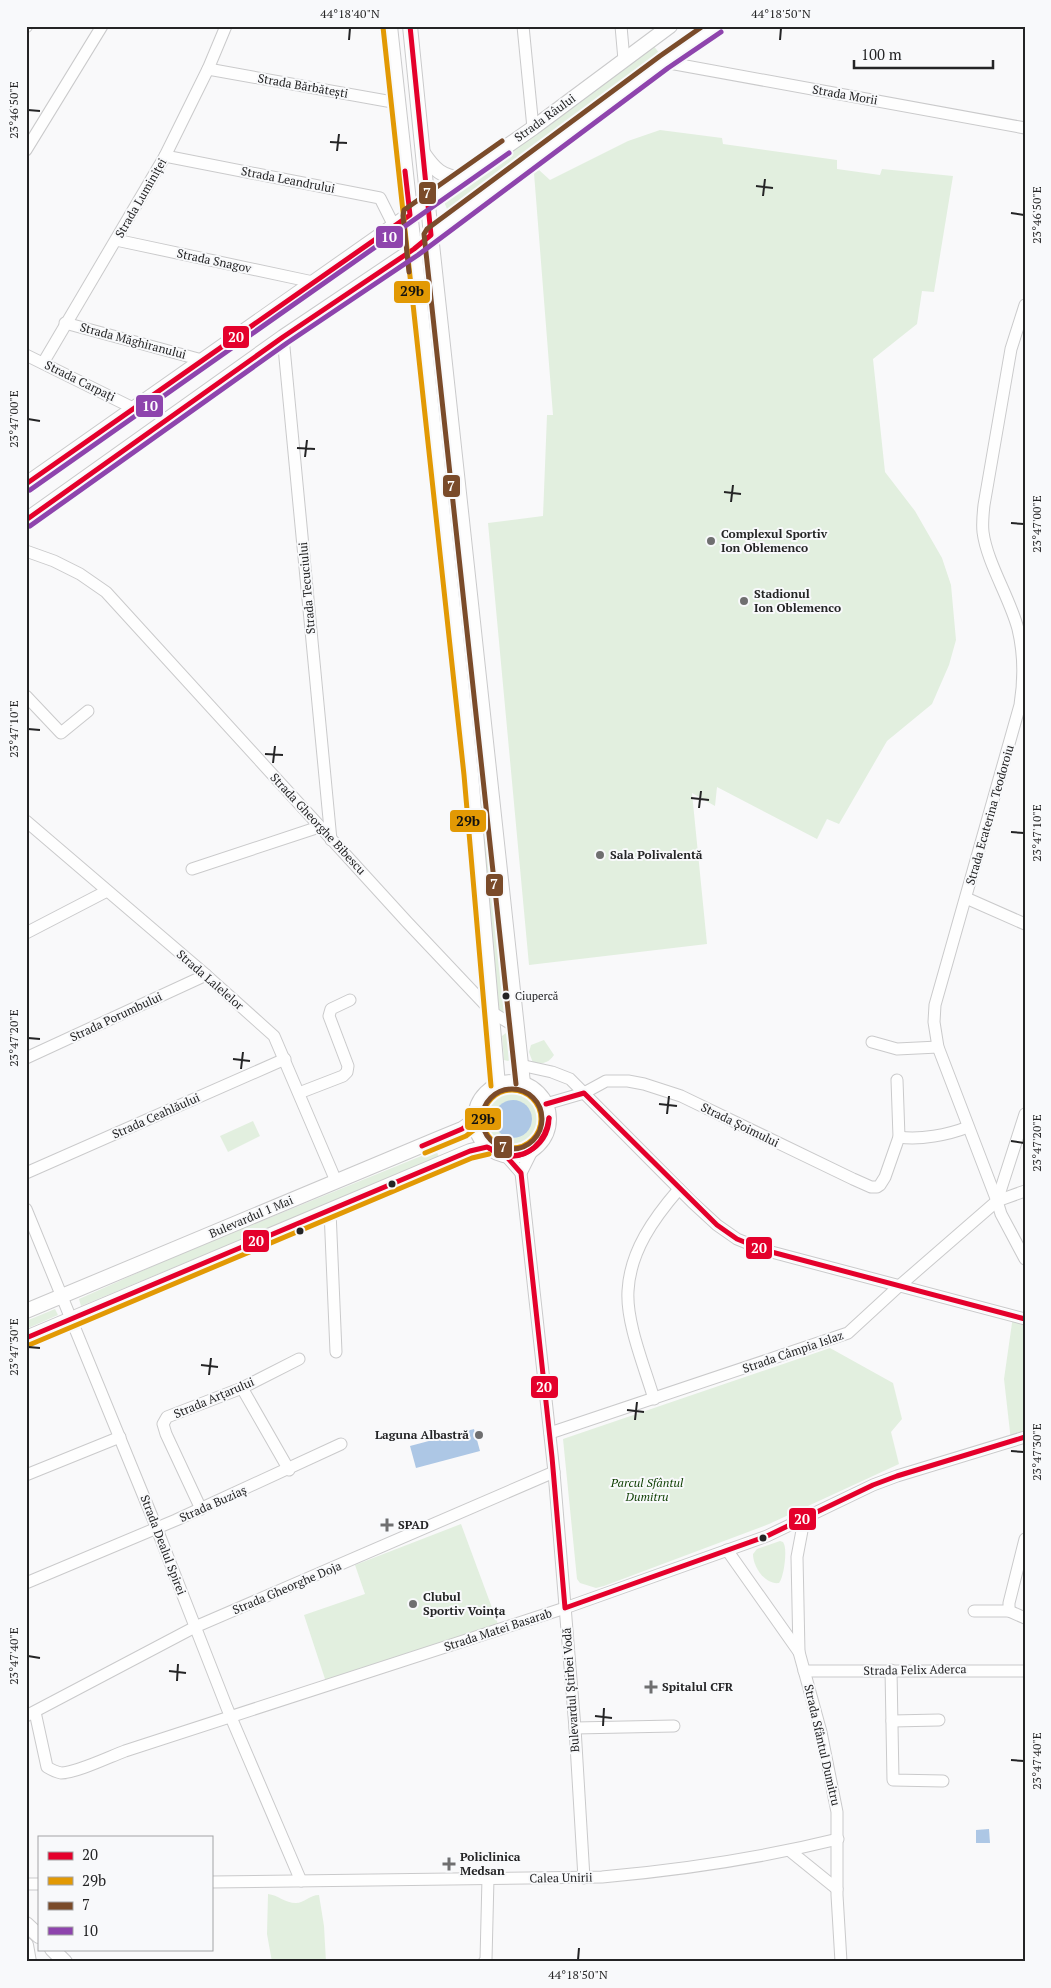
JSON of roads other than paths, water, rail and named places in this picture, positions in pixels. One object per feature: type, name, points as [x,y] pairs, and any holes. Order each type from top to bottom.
[{"type":"main road","points":[[390,26],[471,774],[495,1028],[498,1084]]},
{"type":"main road","points":[[410,26],[427,202],[522,1083]]},
{"type":"main road","name":"Strada Râului","points":[[26,484],[533,128],[670,26]]},
{"type":"main road","name":"Strada Râului","points":[[26,520],[283,337],[414,249],[664,62],[717,26]]},
{"type":"main road","points":[[422,152],[439,172],[452,178],[462,178]]},
{"type":"main road","points":[[389,266],[398,266],[418,282]]},
{"type":"main road","points":[[495,1028],[516,1027]]},
{"type":"main road","points":[[522,1083],[537,1091],[546,1104],[549,1114],[549,1125],[546,1135],[532,1151],[524,1155],[506,1156],[487,1147],[478,1134],[475,1120],[479,1103],[490,1089],[498,1084],[522,1083]]},
{"type":"main road","name":"Bulevardul 1 Mai","points":[[26,1311],[462,1129],[475,1120]]},
{"type":"main road","name":"Bulevardul 1 Mai","points":[[26,1338],[470,1151],[487,1147]]},
{"type":"main road","points":[[26,1924],[38,1935]]},
{"type":"main road","points":[[26,1945],[29,1962]]},
{"type":"main road","points":[[53,1950],[65,1962]]},
{"type":"street","points":[[26,150],[102,26]]},
{"type":"street","name":"Strada Luminiței","points":[[43,363],[165,156],[208,69],[226,26]]},
{"type":"street","points":[[523,26],[533,128]]},
{"type":"street","points":[[621,26],[624,60]]},
{"type":"street","name":"Strada Morii","points":[[664,62],[1025,128]]},
{"type":"street","name":"Strada Bărbătești","points":[[208,69],[398,104]]},
{"type":"street","name":"Strada Leandrului","points":[[165,156],[380,198],[394,226]]},
{"type":"street","name":"Strada Snagov","points":[[116,240],[313,282]]},
{"type":"street","name":"Strada Ecaterina Teodoroiu","points":[[1025,305],[1010,358],[984,505],[983,522],[986,544],[1023,645],[1022,706],[935,1005],[934,1022],[938,1047],[968,1127],[1002,1214],[1025,1259]]},
{"type":"street","name":"Strada Măghiranului","points":[[65,323],[202,360]]},
{"type":"street","name":"Strada Tecuciului","points":[[283,337],[332,840]]},
{"type":"street","name":"Strada Carpați","points":[[26,355],[133,408]]},
{"type":"street","name":"Strada Gheorghe Bibescu","points":[[26,551],[54,561],[80,574],[106,592],[319,827],[493,1013],[516,1027]]},
{"type":"street","points":[[26,696],[61,733],[88,711]]},
{"type":"street","points":[[471,774],[488,771]]},
{"type":"street","name":"Strada Lalelelor","points":[[26,821],[206,975],[274,1036],[336,1181]]},
{"type":"street","points":[[192,869],[319,827]]},
{"type":"street","points":[[26,933],[107,891]]},
{"type":"street","points":[[966,898],[1025,924]]},
{"type":"street","name":"Strada Porumbului","points":[[26,1058],[206,975]]},
{"type":"street","points":[[299,1093],[343,1076],[347,1072],[348,1066],[329,1016],[331,1009],[350,1000]]},
{"type":"street","points":[[872,1042],[897,1049],[938,1047]]},
{"type":"street","name":"Strada Ceahlăului","points":[[26,1173],[285,1059]]},
{"type":"street","points":[[520,1065],[570,1078],[679,1189],[717,1225],[736,1239],[764,1250],[1025,1319]]},
{"type":"street","name":"Strada Șoimului","points":[[546,1104],[584,1093],[597,1084],[613,1081],[628,1081],[666,1090],[871,1187],[880,1185],[899,1137],[897,1080]]},
{"type":"street","points":[[997,1201],[1025,1114]]},
{"type":"street","points":[[899,1137],[936,1135],[968,1127]]},
{"type":"street","points":[[506,1156],[521,1173],[532,1151]]},
{"type":"street","name":"Bulevardul Știrbei Vodă","points":[[521,1173],[554,1472],[575,1728],[584,1878]]},
{"type":"street","points":[[654,1399],[630,1314],[628,1292],[631,1270],[646,1234],[665,1205],[679,1189]]},
{"type":"street","name":"Strada Câmpia Islaz","points":[[550,1433],[848,1333],[898,1286],[997,1201],[1025,1191]]},
{"type":"street","name":"Strada Dealul Spirei","points":[[26,1209],[157,1528],[231,1717],[301,1881]]},
{"type":"street","points":[[330,1211],[336,1352]]},
{"type":"street","name":"Strada Arțarului","points":[[201,1509],[166,1434],[163,1424],[167,1417],[242,1388],[298,1358]]},
{"type":"street","points":[[242,1388],[289,1470]]},
{"type":"street","points":[[26,1475],[120,1437]]},
{"type":"street","name":"Strada Matei Basarab","points":[[31,1714],[47,1766],[52,1770],[63,1773],[565,1608],[767,1536],[897,1476],[1025,1437]]},
{"type":"street","name":"Strada Buziaș","points":[[26,1583],[201,1509],[342,1444]]},
{"type":"street","name":"Strada Gheorghe Doja","points":[[31,1714],[195,1627],[554,1472]]},
{"type":"street","name":"Strada Sfântul Dumitru","points":[[804,1520],[798,1557],[799,1652],[821,1732],[834,1794],[838,1839],[837,1889],[841,1962]]},
{"type":"street","points":[[1009,1611],[1009,1604],[1025,1539]]},
{"type":"street","name":"Strada Sfântul Dumitru","points":[[727,1550],[799,1652]]},
{"type":"street","points":[[974,1611],[1009,1611],[1025,1618]]},
{"type":"street","points":[[891,1670],[893,1780],[943,1781]]},
{"type":"street","name":"Strada Felix Aderca","points":[[804,1671],[1025,1671]]},
{"type":"street","points":[[892,1722],[939,1720]]},
{"type":"street","points":[[575,1728],[674,1726]]},
{"type":"street","name":"Calea Unirii","points":[[212,1882],[584,1878],[661,1872],[790,1851],[838,1839]]},
{"type":"street","points":[[790,1851],[837,1889]]},
{"type":"street","points":[[485,1961],[488,1878]]},
{"type":"water","points":[[513,1100],[520,1101],[526,1106],[531,1112],[531,1126],[526,1132],[520,1137],[513,1138],[506,1137],[500,1132],[495,1126],[494,1119],[495,1112],[500,1106],[506,1101]]},
{"type":"water","points":[[474,1429],[480,1451],[416,1468],[410,1446]]},
{"type":"water","points":[[989,1829],[990,1843],[976,1843],[976,1830]]},
{"type":"place","name":"Complexul Sportiv Ion Oblemenco","points":[[711,541]]},
{"type":"place","name":"Stadionul Ion Oblemenco","points":[[744,601]]},
{"type":"place","name":"Sala Polivalentă","points":[[600,855]]},
{"type":"place","name":"Ciupercă","points":[[506,996]]},
{"type":"place","name":"Laguna Albastră","points":[[479,1435]]},
{"type":"place","name":"SPAD","points":[[387,1525]]},
{"type":"place","name":"Clubul Sportiv Voința","points":[[413,1604]]},
{"type":"place","name":"Spitalul CFR","points":[[651,1687]]},
{"type":"place","name":"Policlinica Medsan","points":[[449,1864]]},
{"type":"park label","name":"Parcul Sfântul Dumitru","points":[[647,1490]]}]
